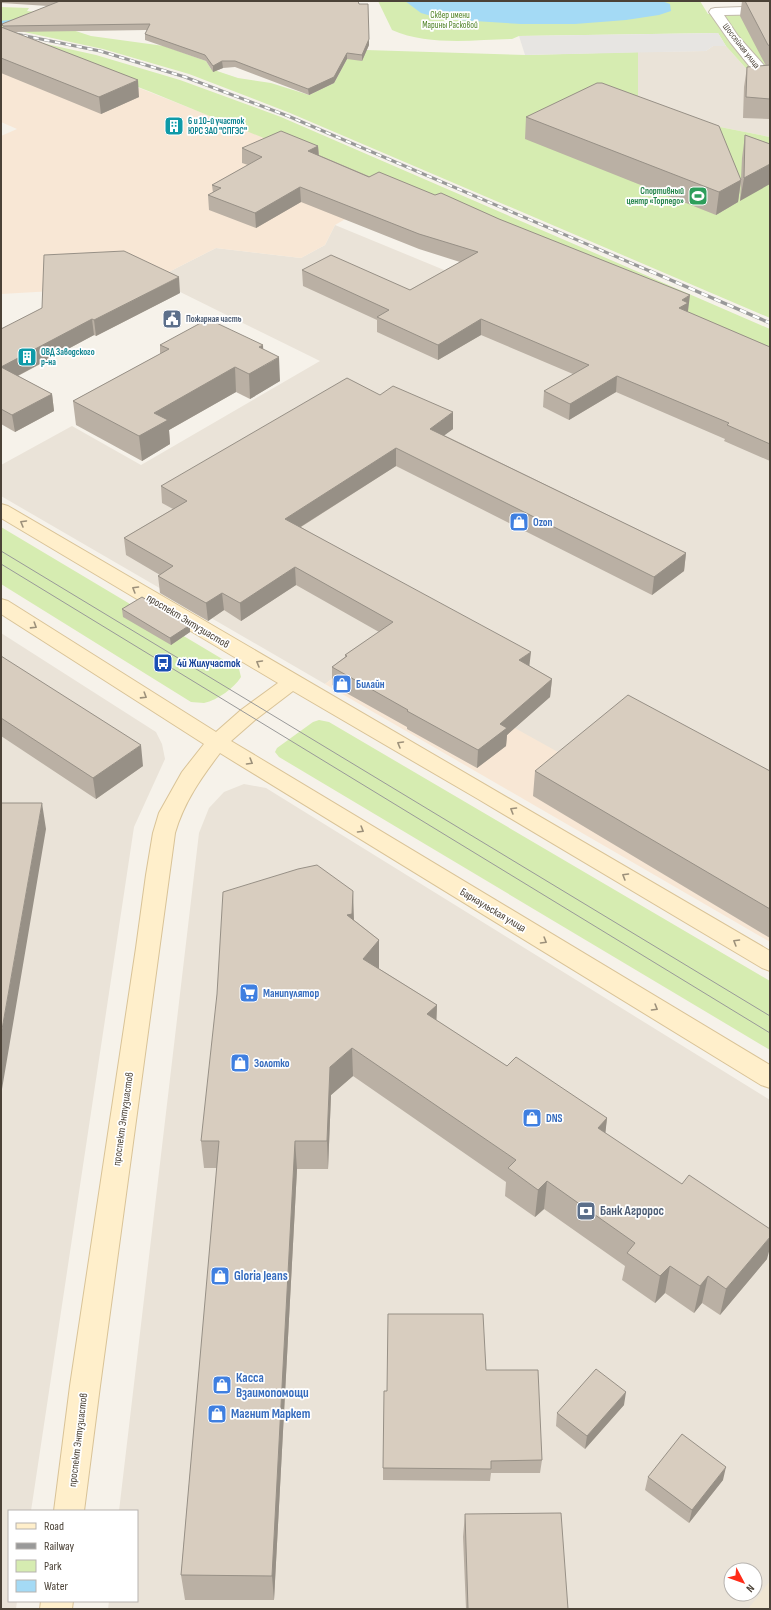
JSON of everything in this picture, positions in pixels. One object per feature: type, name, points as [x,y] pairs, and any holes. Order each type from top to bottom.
[{"type":"main road","name":"проспект Энтузиастов","points":[[1,510],[292,682],[248,714],[217,742],[190,777],[170,813],[164,833],[84,1386],[69,1510]]},
{"type":"main road","points":[[1,605],[217,742]]},
{"type":"main road","points":[[292,682],[486,794],[770,962]]},
{"type":"main road","name":"Барнаульская улица","points":[[217,742],[770,1078]]},
{"type":"street","name":"Шоссейная улица","points":[[770,10],[716,12],[734,39],[764,75],[770,76]]},
{"type":"shaded area","points":[[718,33],[726,46],[713,46],[706,51],[525,55],[519,36]]},
{"type":"shaded area","points":[[713,46],[726,46],[752,75],[770,81],[770,137],[705,124],[638,97],[638,52],[706,51]]},
{"type":"shaded area","points":[[1,52],[119,80],[279,143],[359,211],[335,225],[325,245],[301,258],[216,248],[149,282],[71,290],[1,294],[1,136],[17,129],[1,122]]},
{"type":"shaded area","points":[[335,225],[449,272],[770,395],[770,870],[361,657],[325,684],[1,496],[1,465],[72,426],[141,465],[320,361],[162,283],[149,282],[216,248],[301,258],[325,245]]},
{"type":"shaded area","points":[[1,633],[156,732],[162,744],[165,759],[134,827],[31,1510],[8,1510],[8,1602],[17,1602],[16,1609],[1,1609]]},
{"type":"shaded area","points":[[361,657],[452,693],[770,870],[770,942],[325,684]]},
{"type":"shaded area","points":[[244,784],[266,788],[770,1100],[770,1609],[108,1609],[109,1602],[138,1602],[138,1510],[119,1510],[199,833],[209,808],[224,792]]},
{"type":"shaded area","points":[[770,1581],[770,1609],[748,1609],[754,1602],[763,1602],[763,1590]]},
{"type":"green space","name":"Сквер имени Марины Расковой","points":[[378,1],[700,1],[708,14],[770,12],[770,81],[752,75],[726,46],[718,33],[519,36],[512,39],[466,41],[436,40],[406,35],[392,30]]},
{"type":"green space","points":[[1,7],[29,8],[27,11],[35,12],[45,21],[91,36],[164,46],[206,61],[211,69],[238,78],[271,83],[309,95],[334,83],[347,59],[366,50],[525,55],[638,52],[638,97],[705,124],[770,137],[770,318],[290,113],[189,74],[103,49],[1,27]]},
{"type":"green space","points":[[1,34],[96,55],[180,80],[281,117],[770,329],[770,364],[680,316],[687,311],[151,92]]},
{"type":"green space","points":[[1,527],[239,669],[241,677],[230,689],[215,699],[204,703],[191,702],[1,584]]},
{"type":"green space","points":[[319,720],[329,722],[770,981],[770,1050],[279,757],[275,752],[277,748],[313,722]]},
{"type":"water","points":[[405,1],[662,1],[670,4],[671,11],[659,15],[626,20],[575,24],[521,24],[442,19],[421,13]]},
{"type":"building","points":[[60,1],[358,1],[359,4],[368,4],[369,39],[362,55],[347,53],[334,77],[308,89],[235,61],[222,61],[213,66],[205,55],[145,34],[150,24],[3,26],[2,24]]},
{"type":"building","points":[[745,1],[770,1],[770,46],[768,45]]},
{"type":"building","points":[[1,27],[138,80],[99,97],[1,58]]},
{"type":"building","points":[[770,65],[770,99],[746,97],[747,67]]},
{"type":"building","points":[[597,83],[602,83],[719,126],[741,180],[719,192],[526,117]]},
{"type":"building","points":[[281,131],[318,146],[308,151],[369,177],[379,172],[435,195],[441,193],[499,219],[690,295],[682,300],[688,303],[679,308],[770,347],[770,444],[727,425],[729,423],[617,376],[570,404],[544,391],[589,365],[481,319],[438,345],[377,317],[389,310],[302,270],[331,255],[410,290],[478,252],[419,234],[300,187],[255,213],[208,195],[221,188],[212,185],[262,157],[242,148]]},
{"type":"building","points":[[745,135],[770,144],[770,164],[744,178]]},
{"type":"building","points":[[124,251],[179,277],[94,320],[92,319],[1,367],[1,329],[42,308],[44,255]]},
{"type":"building","points":[[208,319],[263,345],[259,347],[279,357],[249,374],[235,367],[154,413],[168,420],[139,436],[73,401],[169,349],[160,345]]},
{"type":"building","points":[[1,367],[52,394],[12,415],[1,409]]},
{"type":"building","points":[[347,378],[380,395],[393,386],[453,412],[430,429],[686,553],[654,577],[396,448],[285,519],[531,652],[519,660],[552,679],[500,724],[507,728],[478,750],[332,667],[347,656],[345,655],[393,622],[295,567],[240,603],[222,593],[206,603],[158,576],[173,566],[124,538],[187,501],[161,486]]},
{"type":"building","points":[[142,597],[190,625],[170,638],[122,609]]},
{"type":"building","points":[[1,656],[141,745],[93,778],[1,718]]},
{"type":"building","points":[[628,695],[770,771],[770,909],[535,771]]},
{"type":"building","points":[[1,803],[42,803],[1,1035]]},
{"type":"building","points":[[317,865],[353,891],[352,914],[347,915],[379,940],[363,959],[437,1005],[427,1014],[507,1066],[516,1057],[607,1118],[598,1128],[682,1184],[689,1175],[770,1229],[770,1237],[726,1289],[708,1276],[700,1286],[670,1266],[660,1276],[627,1253],[635,1243],[547,1181],[538,1190],[508,1168],[516,1160],[352,1048],[330,1067],[327,1141],[295,1141],[272,1576],[181,1575],[219,1141],[201,1141],[217,994],[223,892],[298,869]]},
{"type":"building","points":[[388,1314],[483,1314],[486,1370],[538,1370],[542,1460],[491,1461],[491,1469],[383,1468],[384,1391],[387,1391]]},
{"type":"building","points":[[596,1369],[626,1392],[587,1436],[557,1413]]},
{"type":"building","points":[[682,1434],[726,1467],[692,1510],[648,1477]]},
{"type":"building","points":[[561,1513],[568,1609],[468,1609],[465,1514]]},
{"type":"waterway","points":[[1,23],[17,21]]},
{"type":"tram line","points":[[1,551],[770,1016]]},
{"type":"tram line","points":[[1,564],[770,1033]]},
{"type":"railway","points":[[1,31],[100,51],[185,77],[288,116],[652,272]]},
{"type":"railway","points":[[650,271],[770,323]]},
{"type":"place","name":"6 и 10-й участок ЮРС ЗАО \"СПГЭС\"","points":[[174,126]]},
{"type":"place","name":"Спортивный центр «Торпедо»","points":[[698,196]]},
{"type":"place","name":"Пожарная часть","points":[[172,319]]},
{"type":"place","name":"ОВД Заводского р-на","points":[[27,357]]},
{"type":"place","name":"Ozon","points":[[519,522]]},
{"type":"place","name":"4й Жилучасток","points":[[163,663]]},
{"type":"place","name":"Билайн","points":[[342,684]]},
{"type":"place","name":"Манипулятор","points":[[249,993]]},
{"type":"place","name":"Золотко","points":[[240,1063]]},
{"type":"place","name":"DNS","points":[[532,1118]]},
{"type":"place","name":"Банк Агророс","points":[[586,1211]]},
{"type":"place","name":"Gloria Jeans","points":[[220,1276]]},
{"type":"place","name":"Касса Взаимопомощи","points":[[222,1385]]},
{"type":"place","name":"Магнит Маркет","points":[[217,1414]]}]
